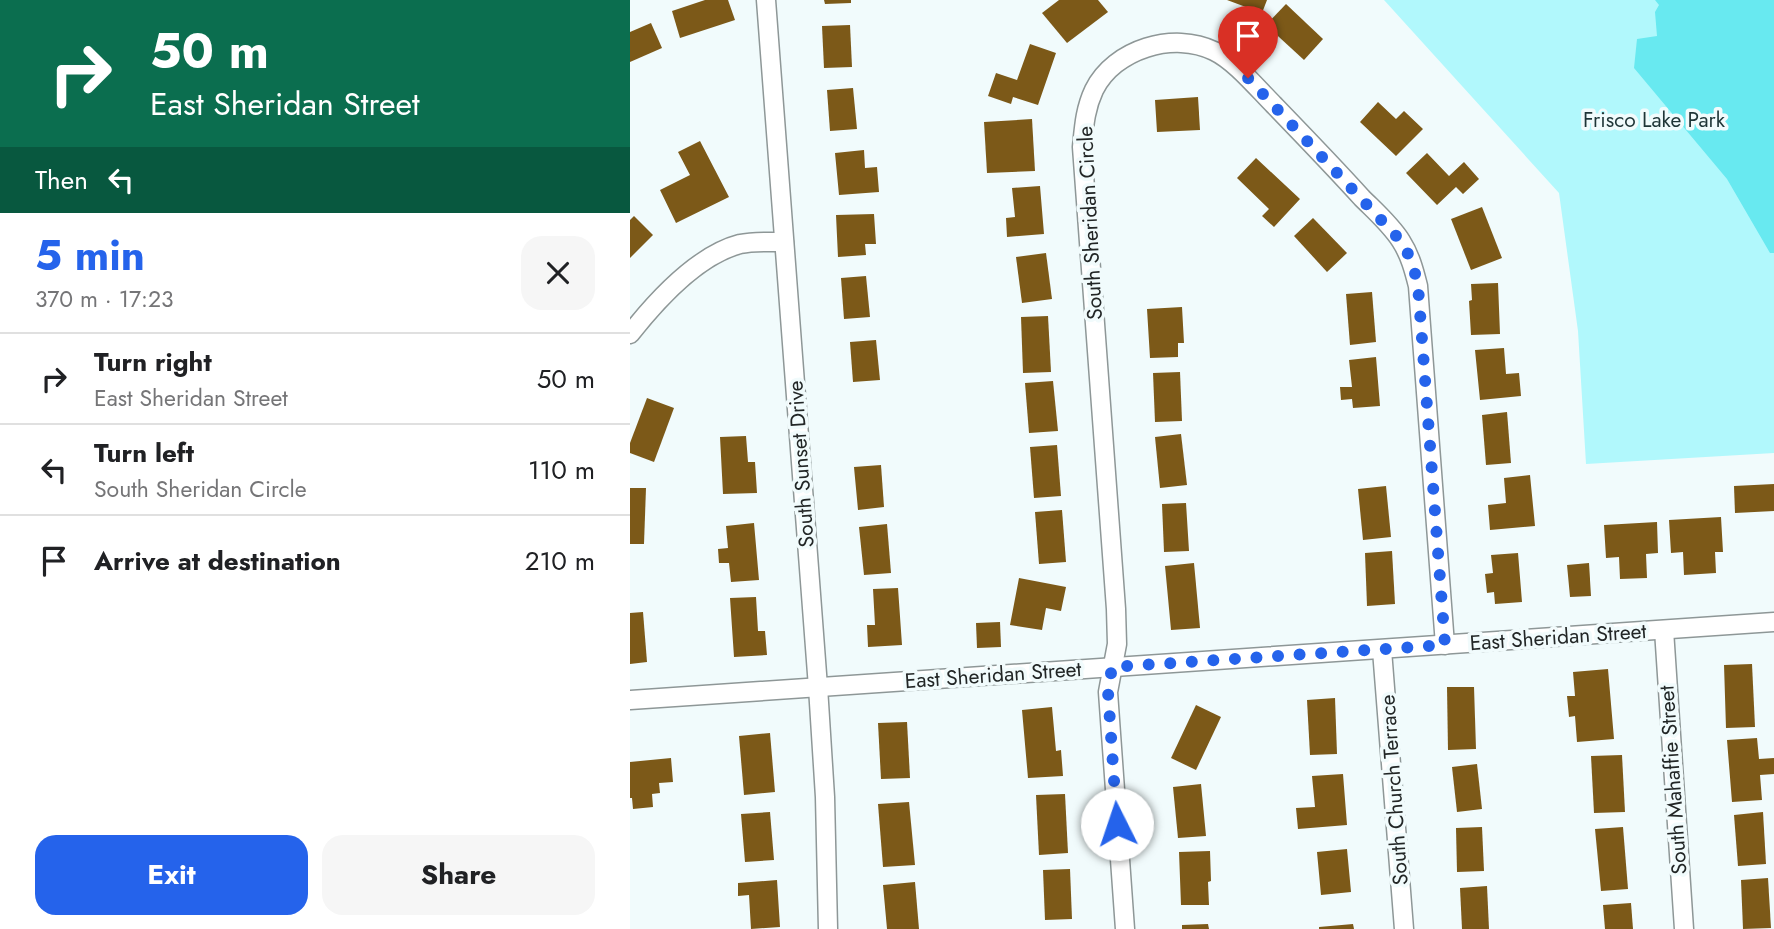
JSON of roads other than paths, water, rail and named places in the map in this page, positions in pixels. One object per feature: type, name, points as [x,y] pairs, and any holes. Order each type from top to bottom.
[{"type":"street","name":"South Sunset Drive","points":[[766,0],[818,687],[825,797],[828,929]]},
{"type":"street","name":"South Sheridan Circle","points":[[1125,929],[1108,692],[1117,644],[1116,609],[1082,147],[1084,117],[1095,88],[1112,67],[1135,51],[1161,44],[1189,43],[1215,51],[1248,78],[1400,240],[1412,261],[1418,286],[1445,645]]},
{"type":"street","points":[[630,334],[650,309],[683,278],[714,256],[740,244],[784,242]]},
{"type":"street","name":"East Sheridan Street","points":[[630,700],[1774,622]]},
{"type":"street","name":"South Mahaffie Street","points":[[1664,630],[1684,929]]},
{"type":"street","name":"South Church Terrace","points":[[1382,650],[1404,929]]},
{"type":"park label","name":"Frisco Lake Park","points":[[1654,120]]}]
